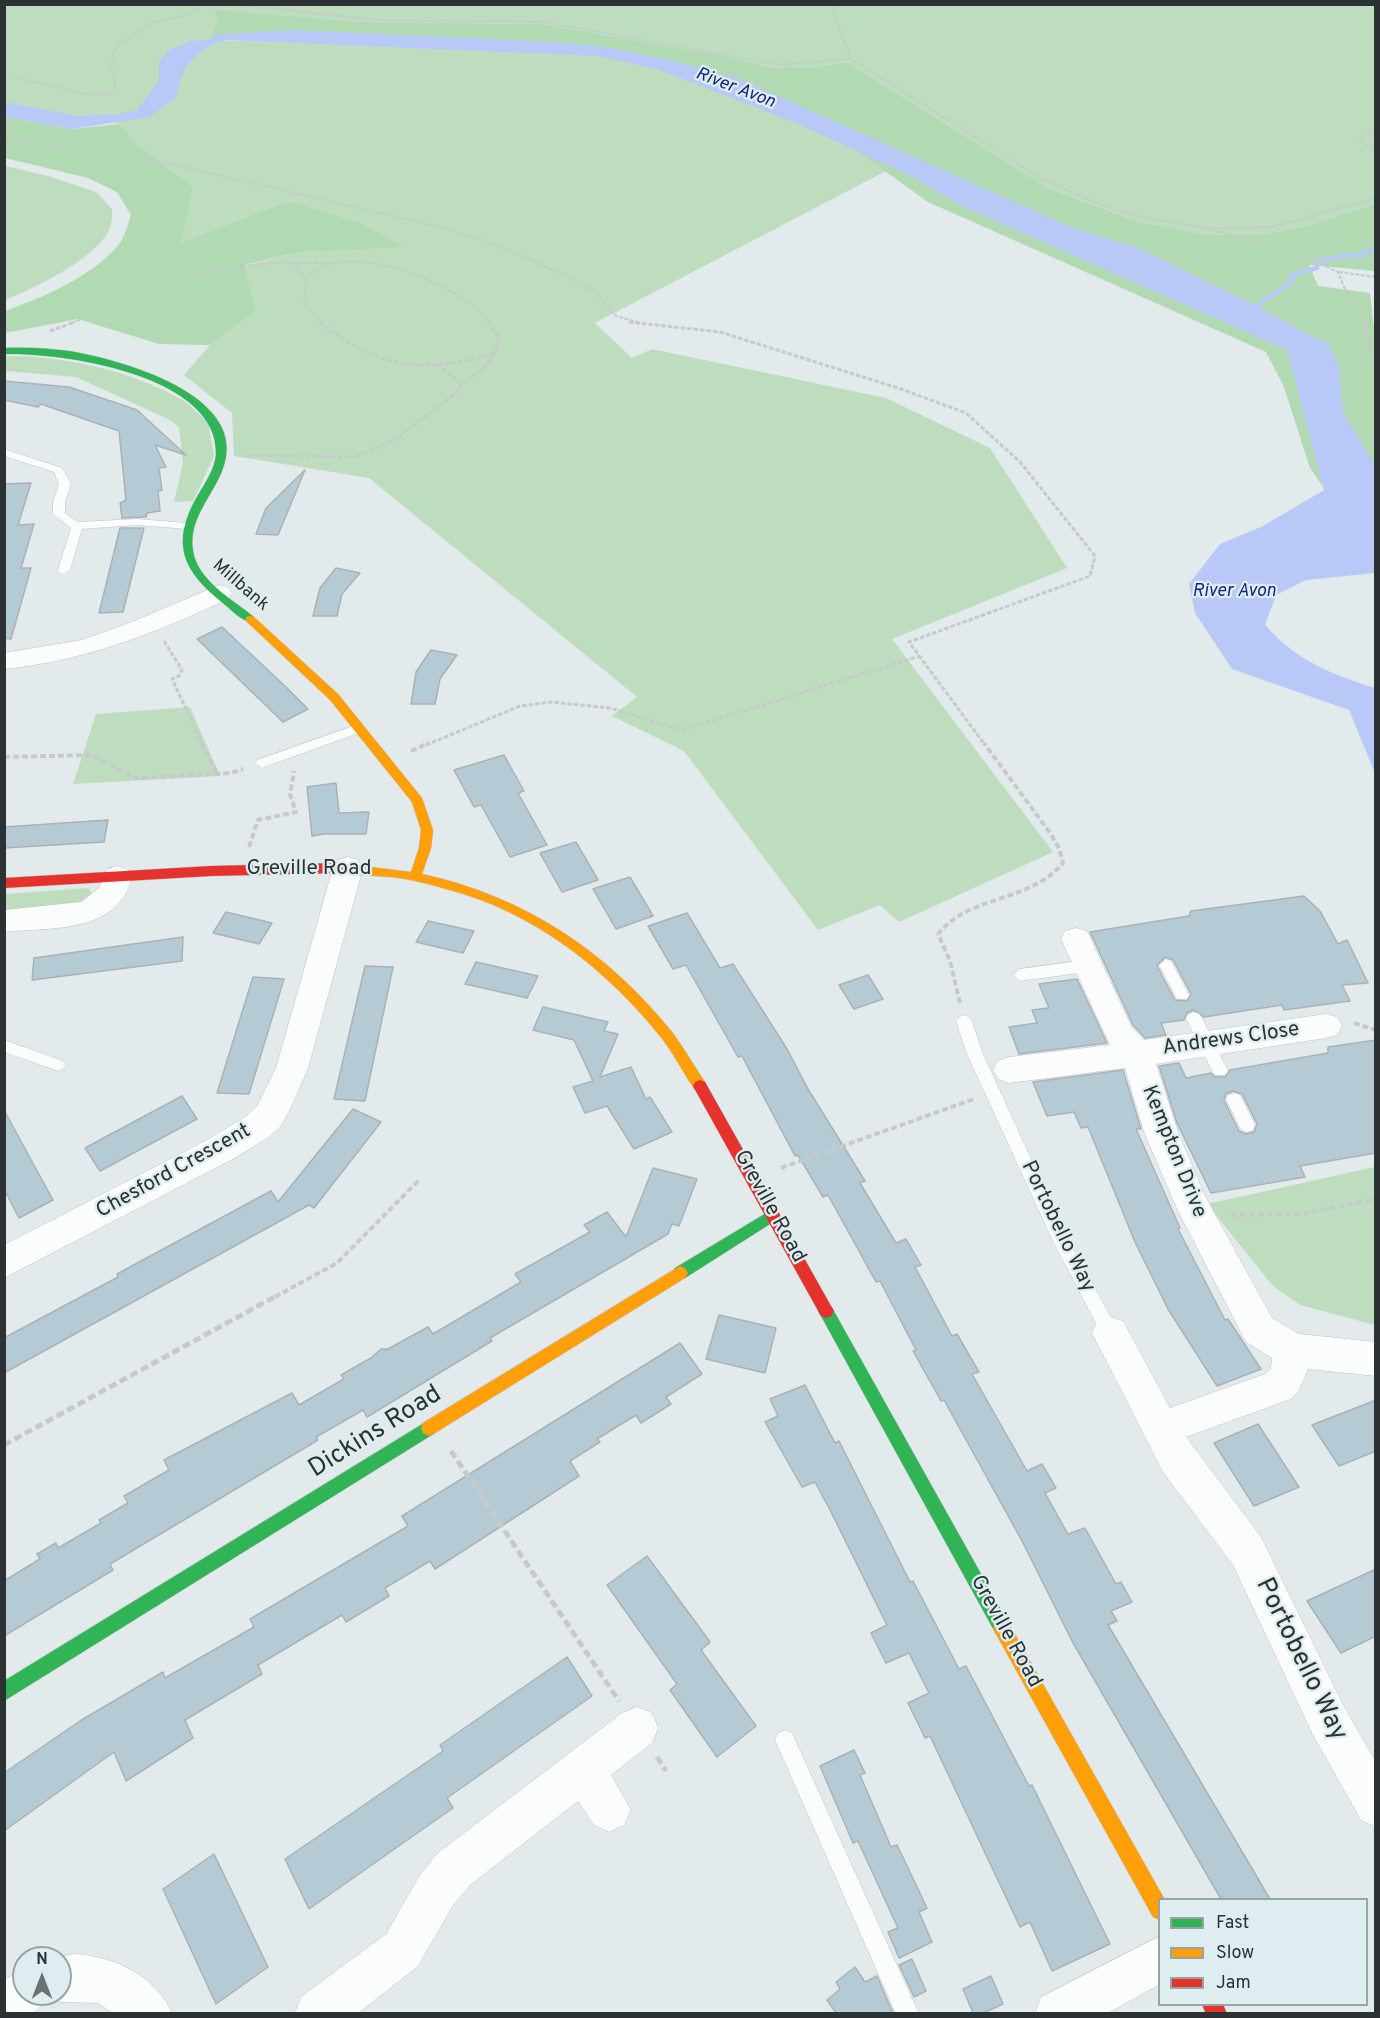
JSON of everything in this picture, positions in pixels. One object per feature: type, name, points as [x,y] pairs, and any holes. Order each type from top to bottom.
[{"type":"street","points":[[4,351],[53,352],[96,360],[175,389],[203,407],[220,431],[221,455],[187,526]]},
{"type":"street","name":"Millbank","points":[[187,526],[187,546],[192,566],[315,678],[418,801],[428,821],[429,840],[415,877]]},
{"type":"street","points":[[4,661],[80,650],[158,623],[219,593]]},
{"type":"street","name":"Greville Road","points":[[4,883],[303,866],[348,868],[415,877],[459,889],[531,918],[590,953],[633,992],[650,1011],[680,1053],[773,1215],[1158,1906]]},
{"type":"street","name":"Chesford Crescent","points":[[4,1263],[221,1149],[256,1127],[268,1116],[278,1103],[292,1068],[348,868]]},
{"type":"street","points":[[4,921],[84,913],[96,909],[111,895],[117,877]]},
{"type":"street","name":"Kempton Drive","points":[[1081,953],[1118,1033],[1136,1053],[1161,1132],[1198,1217],[1258,1330],[1271,1341],[1290,1348],[1376,1359]]},
{"type":"street","name":"Andrews Close","points":[[1009,1070],[1207,1045],[1337,1024]]},
{"type":"street","name":"Dickins Road","points":[[4,1692],[773,1215]]},
{"type":"street","name":"Portobello Way","points":[[1110,1333],[1177,1459],[1246,1551],[1328,1720],[1376,1805]]},
{"type":"street","points":[[1162,1428],[1278,1387],[1288,1378],[1291,1367],[1290,1348]]},
{"type":"street","points":[[318,2013],[402,1950],[436,1891],[454,1869],[637,1728]]},
{"type":"street","points":[[583,1770],[609,1810]]},
{"type":"street","points":[[1058,2013],[1158,1960]]},
{"type":"street","points":[[72,1978],[112,1983],[125,1990],[149,2013]]},
{"type":"lane","points":[[4,452],[58,470],[65,484],[59,502],[59,514],[77,525],[137,522],[187,526]]},
{"type":"lane","points":[[64,570],[77,525]]},
{"type":"lane","points":[[262,763],[359,728]]},
{"type":"lane","points":[[1020,975],[1081,953]]},
{"type":"lane","points":[[1166,965],[1182,995]]},
{"type":"lane","name":"Portobello Way","points":[[964,1021],[975,1054],[1060,1239],[1110,1333]]},
{"type":"lane","points":[[4,1046],[58,1065]]},
{"type":"lane","points":[[1234,1099],[1247,1125]]},
{"type":"lane","points":[[785,1740],[908,2013]]},
{"type":"path","points":[[4,75],[91,95],[110,94],[116,84],[110,66],[117,46],[153,22],[186,16],[204,4]]},
{"type":"path","points":[[231,4],[370,20],[544,22],[667,42],[777,65],[851,59],[1040,178],[1072,194],[1136,216],[1204,228],[1291,250],[1338,272],[1376,277]]},
{"type":"path","points":[[830,4],[851,59]]},
{"type":"path","points":[[1376,130],[1359,139],[1376,152]]},
{"type":"path","points":[[4,139],[176,165],[439,227],[494,244],[570,277],[594,291],[616,316],[630,322],[720,332],[898,388],[966,413],[1020,462],[1095,555],[1090,576],[909,642],[1050,833],[1059,848],[1063,863],[1056,874],[1043,883],[951,920],[938,934],[950,961],[964,1021]]},
{"type":"path","points":[[1204,228],[1272,227],[1376,198]]},
{"type":"path","points":[[293,262],[306,279],[304,300],[312,315],[339,335],[398,364],[464,362],[495,354]]},
{"type":"path","points":[[49,331],[212,270],[236,265],[293,262],[368,264],[403,271],[441,285],[466,299],[489,319],[499,339],[495,354],[487,368],[462,384],[456,393],[402,435],[355,457],[243,455]]},
{"type":"path","points":[[306,279],[325,265],[338,263]]},
{"type":"path","points":[[1338,272],[1349,299],[1363,315],[1369,348],[1376,357]]},
{"type":"path","points":[[436,364],[462,384]]},
{"type":"path","points":[[158,623],[167,648],[182,670],[179,676],[172,678],[216,774]]},
{"type":"path","points":[[386,761],[520,706],[551,702],[610,708],[682,730],[920,656]]},
{"type":"path","points":[[248,849],[258,820],[296,812],[290,794],[294,769],[301,764],[293,752]]},
{"type":"path","points":[[4,757],[92,755],[137,778],[231,772]]},
{"type":"path","points":[[1337,1024],[1376,1030]]},
{"type":"path","points":[[774,1171],[980,1097]]},
{"type":"path","points":[[4,1445],[337,1263],[418,1181]]},
{"type":"path","points":[[1198,1217],[1300,1214],[1376,1199]]},
{"type":"path","points":[[434,1426],[666,1771]]},
{"type":"green space","points":[[4,5],[1375,5],[1375,204],[1303,227],[1260,235],[1210,235],[1138,222],[1048,188],[847,62],[813,68],[773,68],[724,56],[542,24],[358,22],[216,11],[218,20],[212,40],[599,52],[660,63],[855,140],[860,153],[886,171],[595,323],[632,358],[652,349],[886,398],[990,448],[1067,568],[892,639],[1053,852],[899,922],[880,905],[818,930],[684,751],[612,716],[637,697],[369,478],[234,456],[232,413],[184,375],[210,345],[256,311],[244,266],[299,252],[403,246],[288,201],[180,244],[193,187],[139,146],[114,120],[144,111],[184,51],[160,62],[160,79],[153,92],[139,108],[124,114],[71,115],[18,106],[5,102]]},
{"type":"green space","points":[[215,10],[358,22],[542,24],[724,56],[773,68],[813,68],[847,62],[1048,188],[1138,222],[1210,235],[1260,235],[1303,227],[1375,204],[1375,271],[1309,265],[1318,286],[1370,293],[1376,348],[1375,561],[1310,468],[1284,387],[1266,352],[928,202],[860,153],[855,140],[728,82],[599,52],[264,35],[211,40],[218,20]]},
{"type":"green space","points":[[5,117],[73,129],[118,124],[139,146],[193,187],[181,243],[288,201],[360,223],[404,247],[299,252],[244,265],[256,311],[210,345],[159,344],[78,319],[5,333],[5,311],[68,284],[99,264],[121,241],[131,215],[117,192],[88,178],[5,158]]},
{"type":"green space","points":[[5,166],[48,176],[96,192],[112,209],[112,221],[103,239],[79,261],[32,288],[5,300]]},
{"type":"green space","points":[[4,356],[49,358],[94,366],[138,379],[187,403],[208,422],[214,456],[193,501],[174,502],[183,463],[179,427],[170,420],[76,377],[5,371]]},
{"type":"green space","points":[[190,707],[220,776],[73,784],[96,714]]},
{"type":"green space","points":[[88,888],[93,895],[89,902],[5,912],[5,894]]},
{"type":"green space","points":[[1375,1167],[1375,1325],[1300,1305],[1273,1286],[1207,1204]]},
{"type":"water","name":"River Avon","points":[[293,30],[554,42],[605,47],[670,60],[738,78],[1068,226],[1140,249],[1257,306],[1321,341],[1326,340],[1339,364],[1343,411],[1375,466],[1375,573],[1306,580],[1276,595],[1265,625],[1302,657],[1329,671],[1375,688],[1375,773],[1349,710],[1232,669],[1195,613],[1189,584],[1220,544],[1263,526],[1324,490],[1287,350],[958,204],[915,178],[796,123],[657,69],[597,56],[227,40],[207,48],[192,60],[181,77],[176,98],[149,117],[73,129],[5,117],[5,102],[77,116],[119,114],[137,110],[159,81],[159,62],[169,50],[190,41],[211,40],[213,35]]},
{"type":"building","points":[[4,381],[69,387],[137,410],[186,455],[155,445],[166,467],[159,468],[162,490],[158,491],[160,511],[147,513],[146,517],[122,518],[120,503],[126,500],[119,431],[41,404],[38,407],[4,400]]},
{"type":"building","points":[[305,470],[278,535],[256,534],[266,508]]},
{"type":"building","points":[[31,483],[18,525],[34,524],[21,568],[31,568],[11,639],[4,638],[4,484]]},
{"type":"building","points":[[120,528],[144,528],[123,612],[99,613]]},
{"type":"building","points":[[336,568],[360,573],[342,594],[337,616],[313,616],[320,588]]},
{"type":"building","points":[[222,627],[308,709],[283,722],[197,639]]},
{"type":"building","points":[[431,650],[457,655],[440,679],[435,704],[411,704],[416,672]]},
{"type":"building","points":[[504,755],[524,791],[518,793],[547,845],[510,857],[481,805],[474,807],[454,770]]},
{"type":"building","points":[[336,783],[339,813],[369,812],[366,834],[312,836],[307,787]]},
{"type":"building","points":[[108,820],[104,842],[4,848],[4,827]]},
{"type":"building","points":[[576,842],[598,880],[562,892],[540,853]]},
{"type":"building","points":[[630,877],[653,916],[616,929],[593,889]]},
{"type":"building","points":[[1304,896],[1320,911],[1338,944],[1347,940],[1368,983],[1342,985],[1350,1001],[1284,1010],[1282,1005],[1204,1017],[1193,1010],[1187,1013],[1184,1020],[1161,1023],[1166,1035],[1145,1038],[1133,1025],[1090,932],[1189,916],[1191,911]],"holes":[[[1165,957],[1173,960],[1191,994],[1187,1001],[1175,1000],[1157,966]]]},
{"type":"building","points":[[226,912],[272,923],[259,944],[213,933]]},
{"type":"building","points":[[687,913],[720,968],[733,964],[787,1049],[808,1089],[865,1181],[860,1183],[896,1243],[906,1239],[921,1265],[915,1267],[952,1336],[957,1334],[979,1372],[972,1374],[1027,1471],[1042,1464],[1056,1488],[1045,1493],[1068,1534],[1085,1528],[1116,1584],[1121,1582],[1132,1602],[1111,1611],[1117,1621],[1108,1625],[1269,1898],[1220,1898],[1072,1641],[1022,1541],[944,1400],[941,1401],[913,1351],[916,1350],[880,1281],[876,1282],[828,1195],[823,1197],[798,1155],[795,1156],[742,1056],[738,1057],[686,965],[673,969],[648,926]]},
{"type":"building","points":[[428,921],[474,931],[463,953],[416,942]]},
{"type":"building","points":[[183,937],[182,961],[32,980],[34,958]]},
{"type":"building","points":[[476,962],[538,976],[527,998],[465,984]]},
{"type":"building","points":[[365,966],[393,967],[365,1101],[334,1099]]},
{"type":"building","points":[[868,975],[883,999],[854,1009],[839,985]]},
{"type":"building","points":[[253,977],[284,979],[249,1094],[217,1093]]},
{"type":"building","points":[[1077,979],[1107,1043],[1019,1054],[1009,1027],[1037,1023],[1032,1010],[1049,1008],[1039,984]]},
{"type":"building","points":[[543,1007],[608,1022],[604,1031],[618,1034],[600,1077],[631,1067],[646,1099],[650,1097],[672,1132],[634,1149],[607,1106],[585,1113],[573,1087],[593,1081],[574,1040],[533,1030]]},
{"type":"building","points":[[1376,1040],[1376,1153],[1300,1166],[1305,1177],[1211,1193],[1177,1123],[1159,1066],[1179,1063],[1186,1078],[1211,1073],[1215,1077],[1225,1077],[1230,1070],[1328,1053],[1328,1047]],"holes":[[[1233,1091],[1242,1094],[1257,1124],[1254,1132],[1246,1134],[1239,1131],[1224,1100],[1226,1094]]]},
{"type":"building","points":[[1123,1070],[1141,1129],[1136,1129],[1180,1228],[1178,1229],[1225,1320],[1228,1319],[1261,1369],[1217,1386],[1168,1309],[1135,1242],[1088,1127],[1081,1128],[1074,1112],[1047,1116],[1033,1082]]},
{"type":"building","points":[[182,1096],[197,1119],[100,1171],[85,1148]]},
{"type":"building","points":[[353,1109],[381,1122],[314,1208],[309,1205],[4,1373],[4,1338],[271,1191],[278,1202]]},
{"type":"building","points":[[4,1110],[53,1200],[19,1218],[4,1189]]},
{"type":"building","points":[[653,1168],[697,1179],[679,1226],[672,1224],[668,1234],[490,1338],[492,1341],[367,1417],[363,1410],[316,1437],[318,1440],[110,1564],[113,1570],[4,1636],[4,1581],[40,1559],[37,1554],[56,1543],[58,1548],[101,1523],[99,1520],[128,1503],[124,1496],[169,1470],[164,1460],[292,1393],[299,1405],[344,1379],[341,1375],[371,1358],[381,1349],[388,1349],[428,1327],[433,1334],[521,1282],[515,1274],[590,1232],[584,1225],[607,1212],[626,1237]]},
{"type":"building","points":[[719,1315],[776,1328],[765,1373],[706,1359]]},
{"type":"building","points":[[680,1343],[702,1374],[666,1397],[671,1404],[641,1423],[636,1415],[597,1439],[600,1442],[570,1461],[579,1476],[435,1569],[430,1561],[385,1588],[389,1596],[346,1622],[342,1615],[258,1665],[262,1674],[185,1720],[193,1738],[126,1781],[114,1752],[4,1831],[4,1773],[80,1721],[163,1672],[165,1678],[254,1627],[250,1619],[408,1526],[402,1516]]},
{"type":"building","points":[[805,1385],[835,1443],[839,1441],[910,1582],[913,1581],[959,1669],[966,1666],[1029,1786],[1032,1785],[1110,1944],[1052,1971],[1030,1922],[1020,1927],[930,1736],[925,1738],[908,1703],[929,1693],[909,1653],[886,1663],[871,1633],[887,1625],[829,1508],[815,1482],[802,1487],[765,1422],[778,1416],[770,1399]]},
{"type":"building","points":[[1376,1400],[1376,1451],[1339,1466],[1312,1425]]},
{"type":"building","points":[[1258,1424],[1299,1487],[1254,1506],[1214,1443]]},
{"type":"building","points":[[647,1556],[710,1642],[701,1650],[756,1726],[717,1757],[670,1690],[677,1684],[607,1585]]},
{"type":"building","points":[[1376,1569],[1376,1636],[1341,1653],[1307,1601]]},
{"type":"building","points":[[567,1657],[592,1696],[447,1798],[453,1808],[309,1909],[285,1859],[443,1751],[440,1745]]},
{"type":"building","points":[[854,1750],[865,1773],[860,1775],[891,1847],[897,1845],[927,1908],[919,1912],[932,1942],[899,1958],[888,1932],[898,1928],[858,1841],[853,1843],[820,1766]]},
{"type":"building","points":[[214,1854],[268,1967],[216,2004],[163,1889]]},
{"type":"building","points":[[912,1959],[926,1991],[914,1997],[899,1965]]},
{"type":"building","points":[[855,1967],[865,1982],[877,1976],[893,2013],[836,2013],[827,2000],[840,1989],[836,1982]]},
{"type":"building","points":[[991,1976],[1003,2004],[983,2013],[973,2013],[963,1989]]},
{"type":"waterway","points":[[1248,312],[1294,280],[1291,275],[1317,268],[1317,262],[1347,255],[1361,256],[1366,251],[1376,251]]},
{"type":"traffic: fast","points":[[4,351],[60,353],[113,364],[166,384],[190,398],[208,415],[220,434],[221,456],[212,480],[188,526],[188,553],[205,582],[250,619]]},
{"type":"traffic: fast","points":[[680,1273],[773,1215]]},
{"type":"traffic: fast","points":[[826,1311],[1002,1628]]},
{"type":"traffic: fast","points":[[4,1692],[429,1428]]},
{"type":"traffic: slow","points":[[250,619],[334,697],[418,801],[427,830],[425,848],[415,877]]},
{"type":"traffic: slow","points":[[338,868],[395,873],[450,885],[501,903],[549,928],[593,959],[633,996],[669,1038],[700,1086]]},
{"type":"traffic: slow","points":[[429,1428],[680,1273]]},
{"type":"traffic: slow","points":[[1002,1628],[1158,1906]]},
{"type":"traffic: jam","points":[[4,883],[211,871],[338,868]]},
{"type":"traffic: jam","points":[[700,1086],[826,1311]]},
{"type":"traffic: jam","points":[[1213,2006],[1217,2014]]}]
